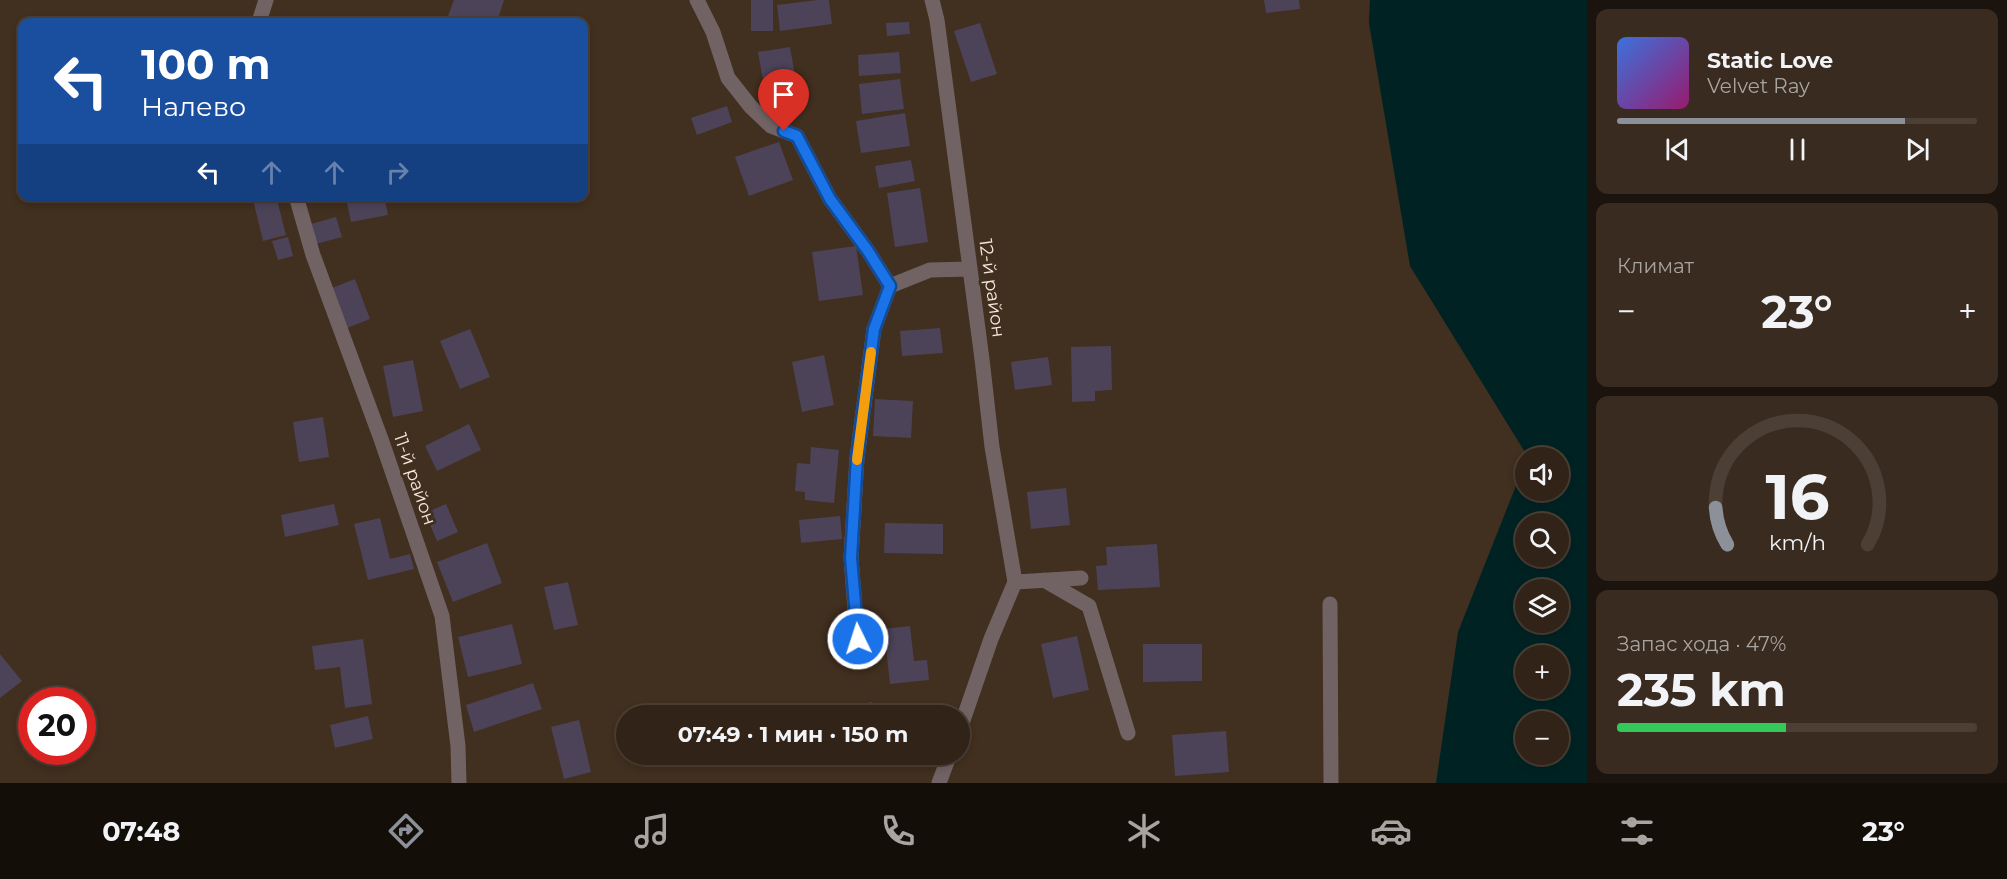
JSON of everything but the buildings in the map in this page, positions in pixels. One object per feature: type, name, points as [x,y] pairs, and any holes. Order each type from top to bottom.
[{"type":"street","points":[[260,18],[266,0]]},
{"type":"street","points":[[697,0],[713,32],[728,78],[771,126],[797,136],[830,199],[890,286]]},
{"type":"street","name":"12-й район","points":[[932,0],[937,21],[992,447],[1015,582]]},
{"type":"street","name":"11-й район","points":[[297,201],[313,255],[381,439],[442,616],[458,746],[459,783]]},
{"type":"street","points":[[859,659],[851,558],[857,458],[874,329],[890,286],[930,270],[970,269]]},
{"type":"street","points":[[968,705],[991,639],[1015,582],[1081,578]]},
{"type":"street","points":[[1044,580],[1089,606],[1128,734]]},
{"type":"street","points":[[1330,604],[1331,783]]},
{"type":"street","points":[[939,783],[946,765]]},
{"type":"water","points":[[1370,0],[1587,0],[1587,783],[1436,783],[1458,632],[1515,488],[1515,501],[1569,501],[1569,447],[1522,447],[1410,266],[1369,23]]},
{"type":"slow traffic","points":[[857,460],[871,352]]},
{"type":"route","points":[[784,131],[797,136],[830,199],[890,286],[874,329],[857,458],[851,558],[858,639]]}]
